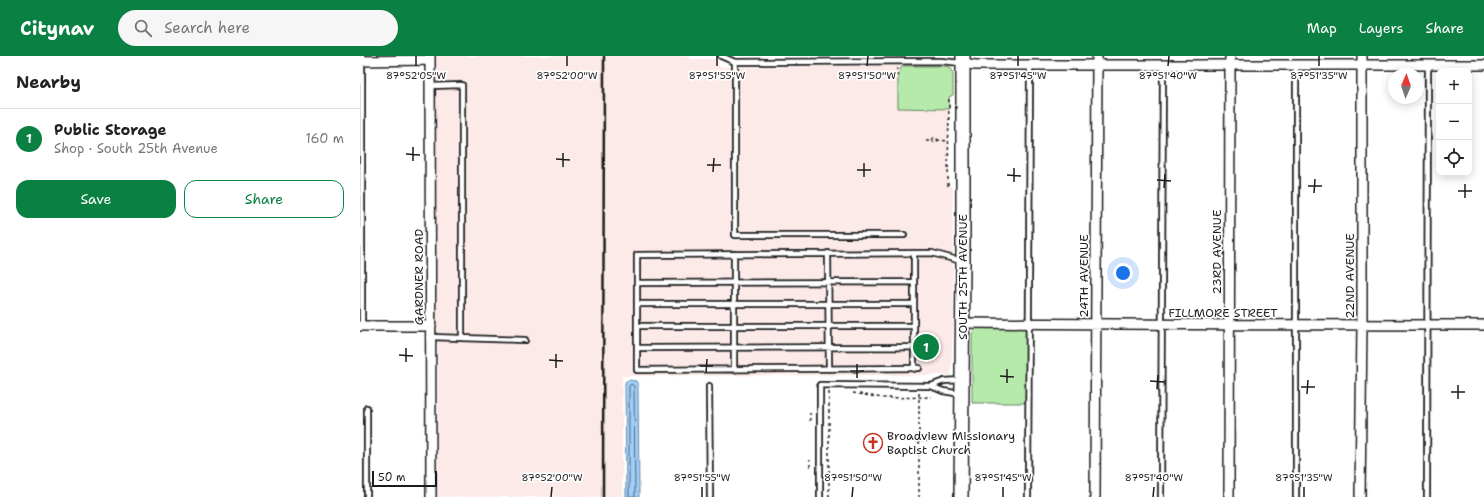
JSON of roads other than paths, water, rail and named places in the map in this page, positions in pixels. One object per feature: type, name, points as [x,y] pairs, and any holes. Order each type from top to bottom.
[{"type":"main road","name":"SOUTH 25TH AVENUE","points":[[961,497],[963,323],[963,60]]},
{"type":"street","points":[[362,59],[430,58]]},
{"type":"street","name":"GARDNER ROAD","points":[[430,58],[430,497]]},
{"type":"street","points":[[963,60],[975,65],[1030,65],[1097,60],[1163,65],[1230,61],[1296,65],[1362,61],[1428,65],[1484,65]]},
{"type":"street","name":"24TH AVENUE","points":[[1095,497],[1097,60]]},
{"type":"street","name":"23RD AVENUE","points":[[1229,497],[1230,61]]},
{"type":"street","name":"22ND AVENUE","points":[[1360,497],[1362,325],[1362,61]]},
{"type":"street","name":"FILLMORE STREET","points":[[963,323],[1096,323],[1162,325],[1484,325]]},
{"type":"street","points":[[361,326],[430,326]]},
{"type":"lane","points":[[721,56],[735,62],[963,60]]},
{"type":"lane","points":[[361,326],[362,59]]},
{"type":"lane","points":[[735,62],[735,235],[904,235]]},
{"type":"lane","points":[[1028,497],[1030,65]]},
{"type":"lane","points":[[1161,497],[1163,65]]},
{"type":"lane","points":[[1296,65],[1296,497]]},
{"type":"lane","points":[[1427,497],[1428,65]]},
{"type":"lane","points":[[430,86],[462,85],[462,338]]},
{"type":"lane","points":[[914,253],[914,347],[917,368],[637,370],[637,255],[734,254],[828,254],[914,253],[932,253],[963,262]]},
{"type":"lane","points":[[734,254],[734,370]]},
{"type":"lane","points":[[828,254],[829,369]]},
{"type":"lane","points":[[637,284],[914,282]]},
{"type":"lane","points":[[637,304],[914,304]]},
{"type":"lane","points":[[637,326],[914,326]]},
{"type":"lane","points":[[431,337],[525,340]]},
{"type":"lane","points":[[637,348],[914,347]]},
{"type":"lane","points":[[820,497],[820,385],[931,386],[944,381],[962,380]]},
{"type":"lane","points":[[709,386],[710,497]]},
{"type":"lane","points":[[931,386],[943,391],[962,394]]},
{"type":"lane","points":[[367,408],[367,497]]},
{"type":"water","points":[[628,380],[636,381],[638,385],[639,497],[626,497],[625,382]]},
{"type":"railway","points":[[603,497],[604,56]]},
{"type":"place","name":"Public Storage","points":[[926,347]]},
{"type":"place","name":"Broadview Missionary Baptist Church","points":[[873,443]]}]
